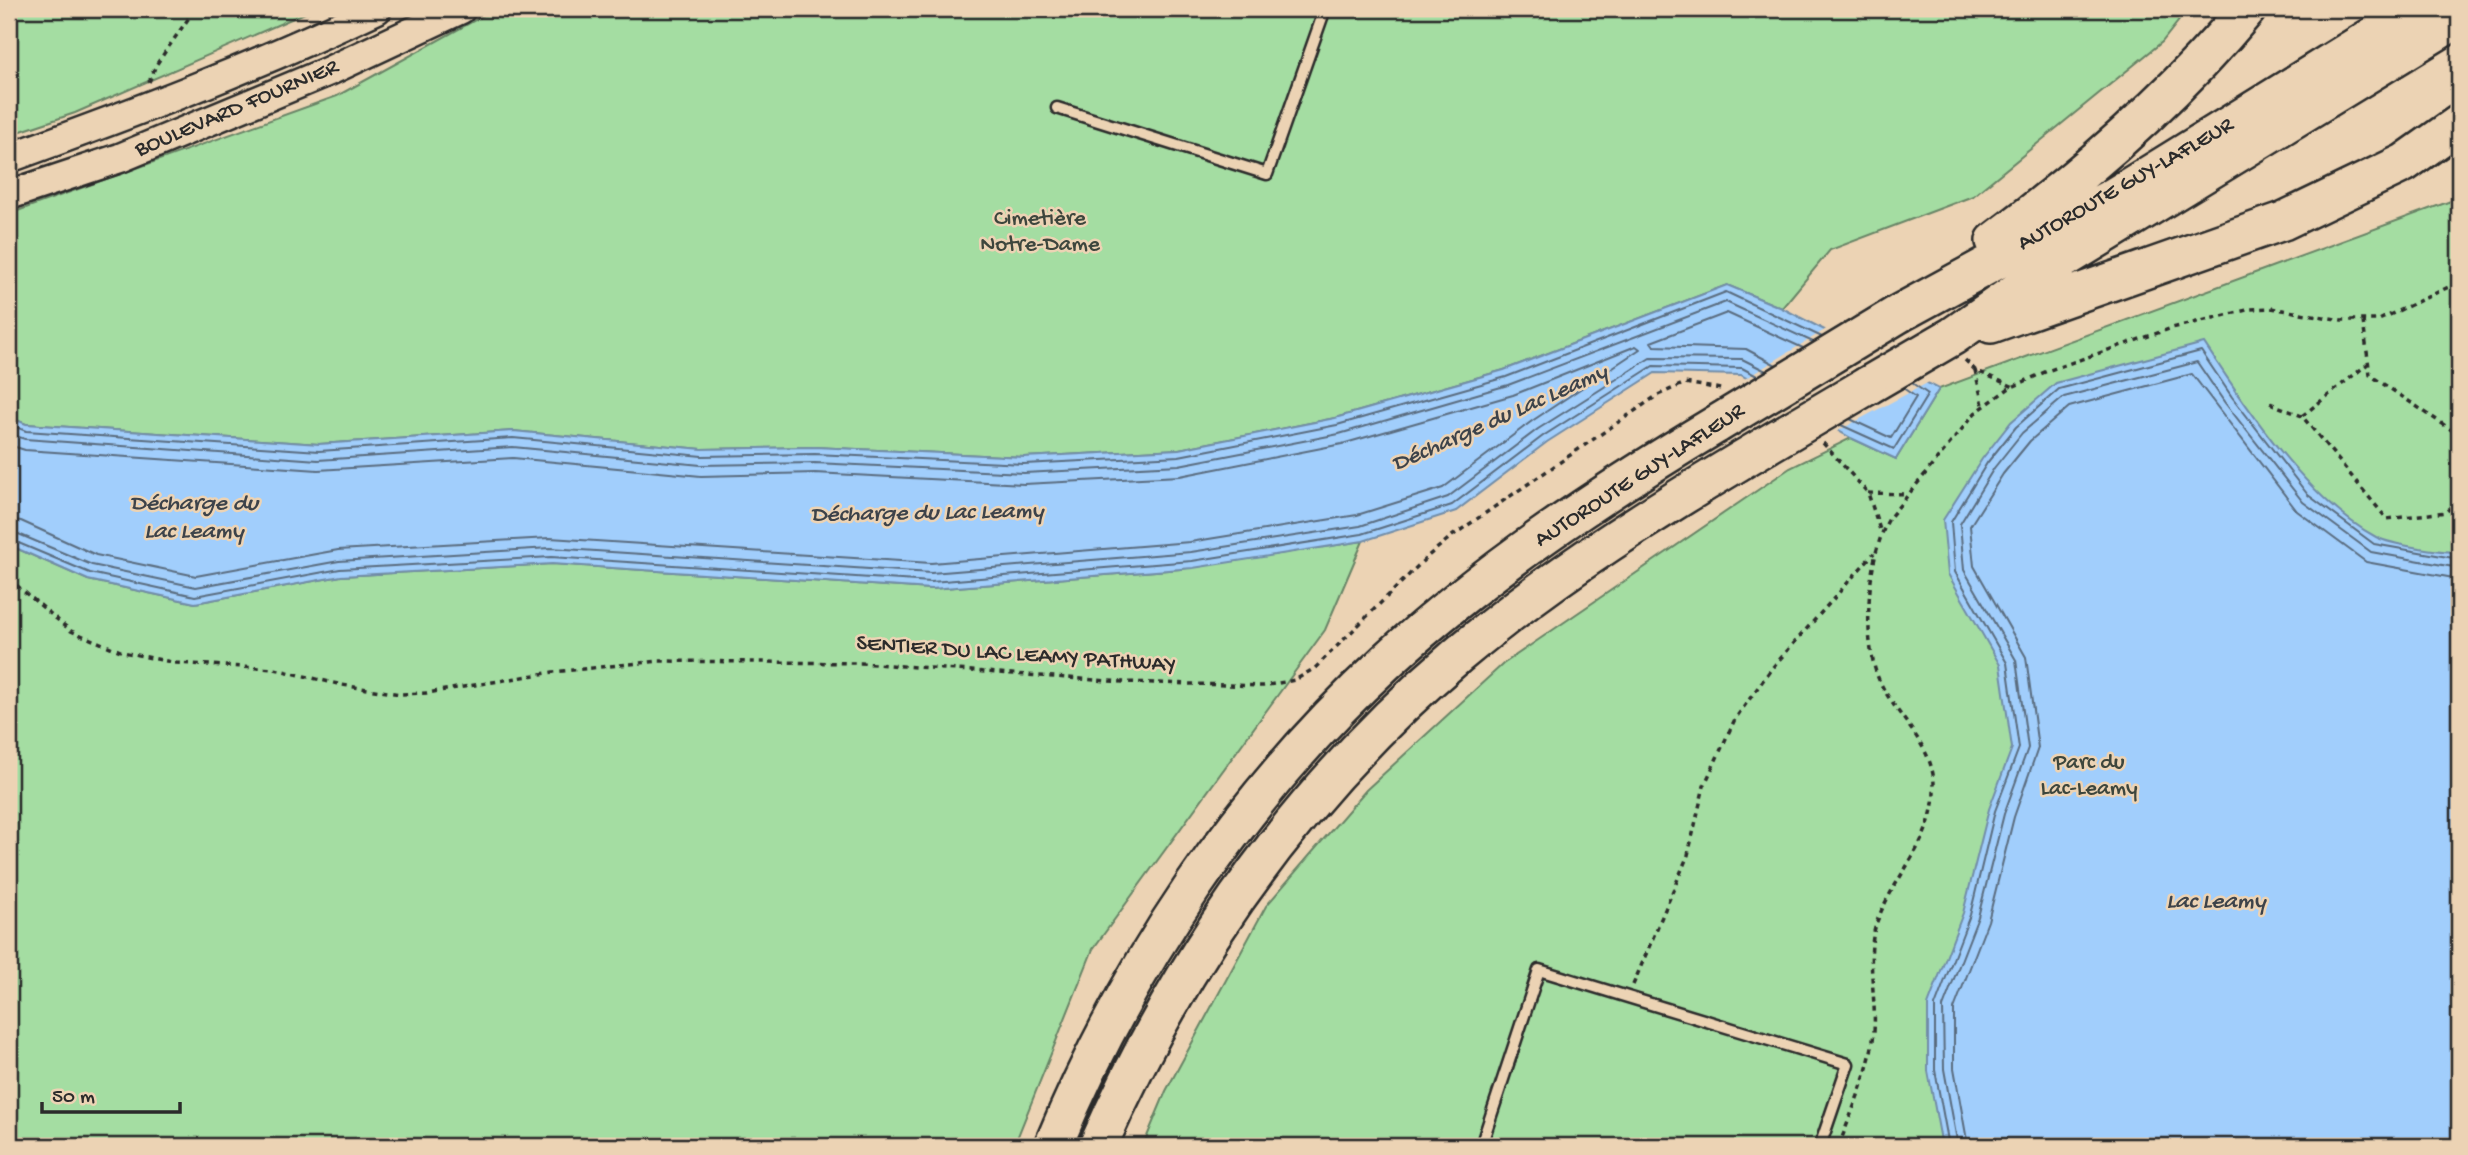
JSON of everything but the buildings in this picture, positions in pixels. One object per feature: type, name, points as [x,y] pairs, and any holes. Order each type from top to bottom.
[{"type":"highway","points":[[1900,313],[2007,232],[2100,156],[2190,71],[2247,9]]},
{"type":"highway","name":"AUTOROUTE GUY-LAFLEUR","points":[[1053,1146],[1103,1039],[1153,946],[1222,843],[1303,746],[1387,661],[1463,598],[1607,494],[1719,407],[1900,313],[2115,196],[2417,9]]},
{"type":"highway","name":"AUTOROUTE GUY-LAFLEUR","points":[[1098,1146],[1149,1040],[1208,939],[1279,839],[1333,776],[1440,671],[1530,598],[1609,542],[1765,446],[1959,348],[2056,264],[2459,18]]},
{"type":"highway","points":[[1959,348],[2273,225],[2404,163],[2459,124]]},
{"type":"main road","name":"BOULEVARD FOURNIER","points":[[9,158],[135,113],[304,44],[377,9]]},
{"type":"main road","name":"BOULEVARD FOURNIER","points":[[9,195],[132,153],[330,71],[461,9]]},
{"type":"lane","points":[[1057,108],[1267,174],[1325,9]]},
{"type":"lane","points":[[1481,1146],[1539,971],[1848,1064],[1820,1146]]},
{"type":"path","points":[[135,113],[156,65],[195,9]]},
{"type":"path","points":[[1839,1146],[1873,1037],[1872,948],[1876,923],[1919,848],[1934,792],[1930,761],[1887,695],[1875,668],[1869,631],[1875,551],[1881,533],[1908,494],[1983,407],[2014,387],[2047,371],[2138,339],[2251,309],[2271,308],[2325,319],[2363,321],[2386,317],[2459,282]]},
{"type":"path","points":[[2363,321],[2370,375],[2459,435]]},
{"type":"path","points":[[1959,348],[1975,370],[1983,407]]},
{"type":"path","points":[[2302,416],[2368,363]]},
{"type":"path","points":[[1975,370],[2014,387]]},
{"type":"path","name":"SENTIER DU LAC LEAMY PATHWAY","points":[[9,579],[71,631],[114,650],[176,663],[275,669],[385,692],[426,693],[611,664],[678,661],[874,663],[1123,682],[1271,685],[1295,680],[1315,667],[1428,556],[1452,536],[1658,395],[1685,383],[1704,384],[1719,407]]},
{"type":"path","points":[[2270,403],[2302,416],[2387,519],[2446,512],[2459,500]]},
{"type":"path","points":[[1816,437],[1868,493],[1881,533]]},
{"type":"path","points":[[1868,493],[1908,494]]},
{"type":"path","points":[[1629,998],[1639,967],[1670,903],[1688,855],[1704,786],[1735,719],[1772,668],[1875,551]]},
{"type":"green space","points":[[9,9],[314,9],[75,113],[9,135]]},
{"type":"green space","name":"Cimetière Notre-Dame","points":[[495,9],[2188,9],[2162,42],[1973,196],[1830,250],[1782,308],[1727,285],[1504,370],[1335,418],[1179,449],[1024,457],[815,447],[702,449],[513,431],[319,444],[26,424],[9,417],[9,214],[337,96]]},
{"type":"green space","name":"Parc du Lac-Leamy","points":[[2459,198],[2459,1146],[1143,1146],[1166,1091],[1266,906],[1366,790],[1503,664],[1790,468],[1851,438],[1896,459],[1939,389]]},
{"type":"green space","points":[[1363,541],[1325,630],[1093,949],[1014,1146],[9,1146],[9,545],[88,580],[195,603],[341,576],[552,564],[931,589],[1181,569]]},
{"type":"water","name":"Décharge du Lac Leamy","points":[[1727,285],[1782,308],[1939,389],[1896,459],[1851,438],[1741,375],[1655,373],[1547,442],[1456,511],[1363,541],[1193,568],[931,589],[552,564],[341,576],[195,603],[88,580],[9,545],[9,417],[26,424],[319,444],[513,431],[702,449],[815,447],[1024,457],[1179,449],[1335,418],[1504,370]]},
{"type":"water","name":"Lac Leamy","points":[[2204,343],[2280,450],[2326,500],[2351,521],[2376,537],[2393,543],[2459,552],[2459,1146],[1942,1146],[1928,1071],[1928,1005],[1963,913],[1989,809],[2012,748],[2000,665],[1948,574],[1943,520],[1982,459],[2011,422],[2056,383]]},
{"type":"pier","points":[[1828,328],[1931,381],[1834,433],[1743,380]]}]
